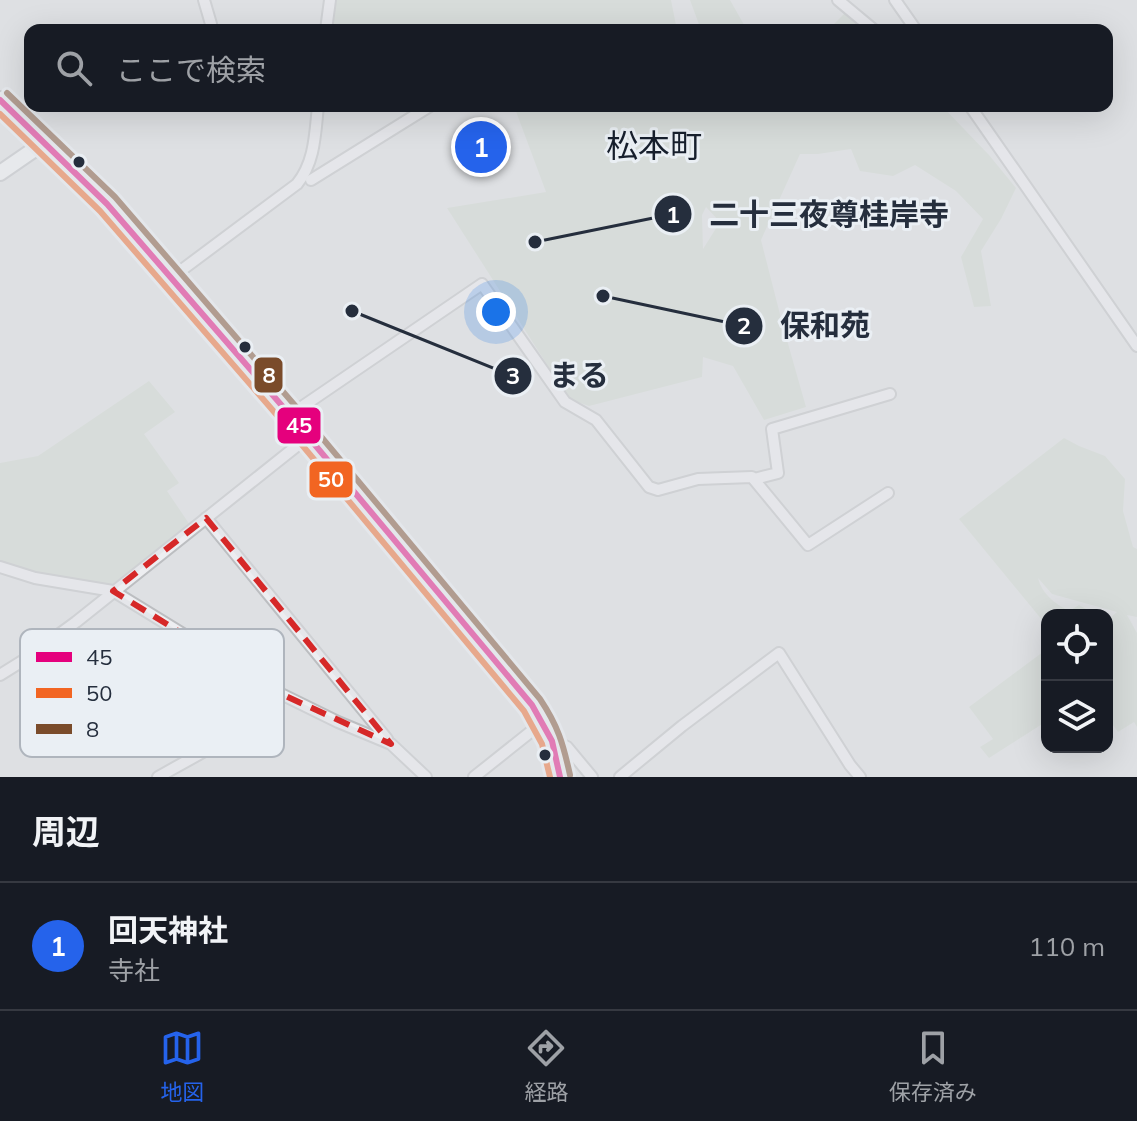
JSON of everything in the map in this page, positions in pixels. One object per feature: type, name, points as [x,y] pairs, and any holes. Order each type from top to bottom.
[{"type":"highway","points":[[0,100],[107,204],[290,415],[532,705],[552,741],[560,777]]},
{"type":"main road","points":[[0,173],[45,142]]},
{"type":"street","points":[[204,0],[211,24]]},
{"type":"street","points":[[327,24],[330,0]]},
{"type":"street","points":[[838,0],[867,24]]},
{"type":"street","points":[[895,0],[912,24]]},
{"type":"street","points":[[308,177],[317,112]]},
{"type":"street","points":[[171,278],[297,184],[420,112]]},
{"type":"street","points":[[974,112],[1137,346]]},
{"type":"street","points":[[290,415],[482,284],[565,402],[596,420],[649,487],[658,490],[698,479],[752,477],[808,545],[888,493]]},
{"type":"street","points":[[754,479],[778,473],[772,429],[890,394]]},
{"type":"street","points":[[66,629],[308,437]]},
{"type":"street","points":[[206,518],[391,744],[426,777]]},
{"type":"street","points":[[0,567],[35,578],[113,591],[175,629]]},
{"type":"street","points":[[620,777],[779,653],[860,777]]},
{"type":"street","points":[[0,675],[20,662]]},
{"type":"street","points":[[284,695],[391,744]]},
{"type":"street","points":[[474,777],[543,722]]},
{"type":"street","points":[[552,741],[567,747],[592,777]]},
{"type":"street","points":[[158,777],[194,757]]},
{"type":"highlighted area","points":[[206,518],[391,744],[279,693],[113,591]]},
{"type":"shaded area","points":[[335,0],[671,0],[676,24],[332,24]]},
{"type":"shaded area","points":[[690,0],[730,0],[744,24],[699,24]]},
{"type":"shaded area","points":[[845,13],[859,24],[834,24]]},
{"type":"shaded area","points":[[516,112],[948,112],[1016,188],[981,251],[991,306],[974,307],[961,257],[983,219],[956,191],[915,165],[893,176],[860,171],[851,149],[800,154],[761,240],[806,407],[764,420],[733,366],[703,357],[702,377],[589,406],[569,399],[447,208],[546,192]],"holes":[[[706,207],[720,222],[703,249],[702,215]]]},
{"type":"shaded area","points":[[149,381],[175,412],[144,434],[179,483],[167,491],[190,525],[110,586],[55,579],[0,563],[0,463],[38,456]]},
{"type":"shaded area","points":[[1064,438],[1105,456],[1125,479],[1123,511],[1133,547],[1137,549],[1137,617],[1127,615],[1137,633],[1137,727],[1134,722],[1118,732],[1113,725],[1113,615],[1117,612],[1052,594],[1038,578],[1049,598],[1065,609],[1041,609],[1041,619],[959,519]]},
{"type":"shaded area","points":[[1041,653],[1041,725],[989,758],[980,747],[993,739],[969,707]]},
{"type":"transit line","name":"8","points":[[7,93],[24,109]]},
{"type":"transit line","name":"45","points":[[0,100],[107,204],[290,415],[532,705],[552,741],[560,777]]},
{"type":"transit line","name":"8","points":[[27,112],[115,197],[298,409],[540,699],[559,735],[570,775]]},
{"type":"transit line","name":"50","points":[[0,114],[100,211],[282,421],[524,711],[542,744],[550,777]]},
{"type":"place","name":"回天神社","points":[[481,147]]},
{"type":"place","name":"二十三夜尊桂岸寺","points":[[535,242]]},
{"type":"place","name":"保和苑","points":[[603,296]]},
{"type":"place","name":"まる","points":[[352,311]]},
{"type":"district","name":"松本町","points":[[654,145]]}]
